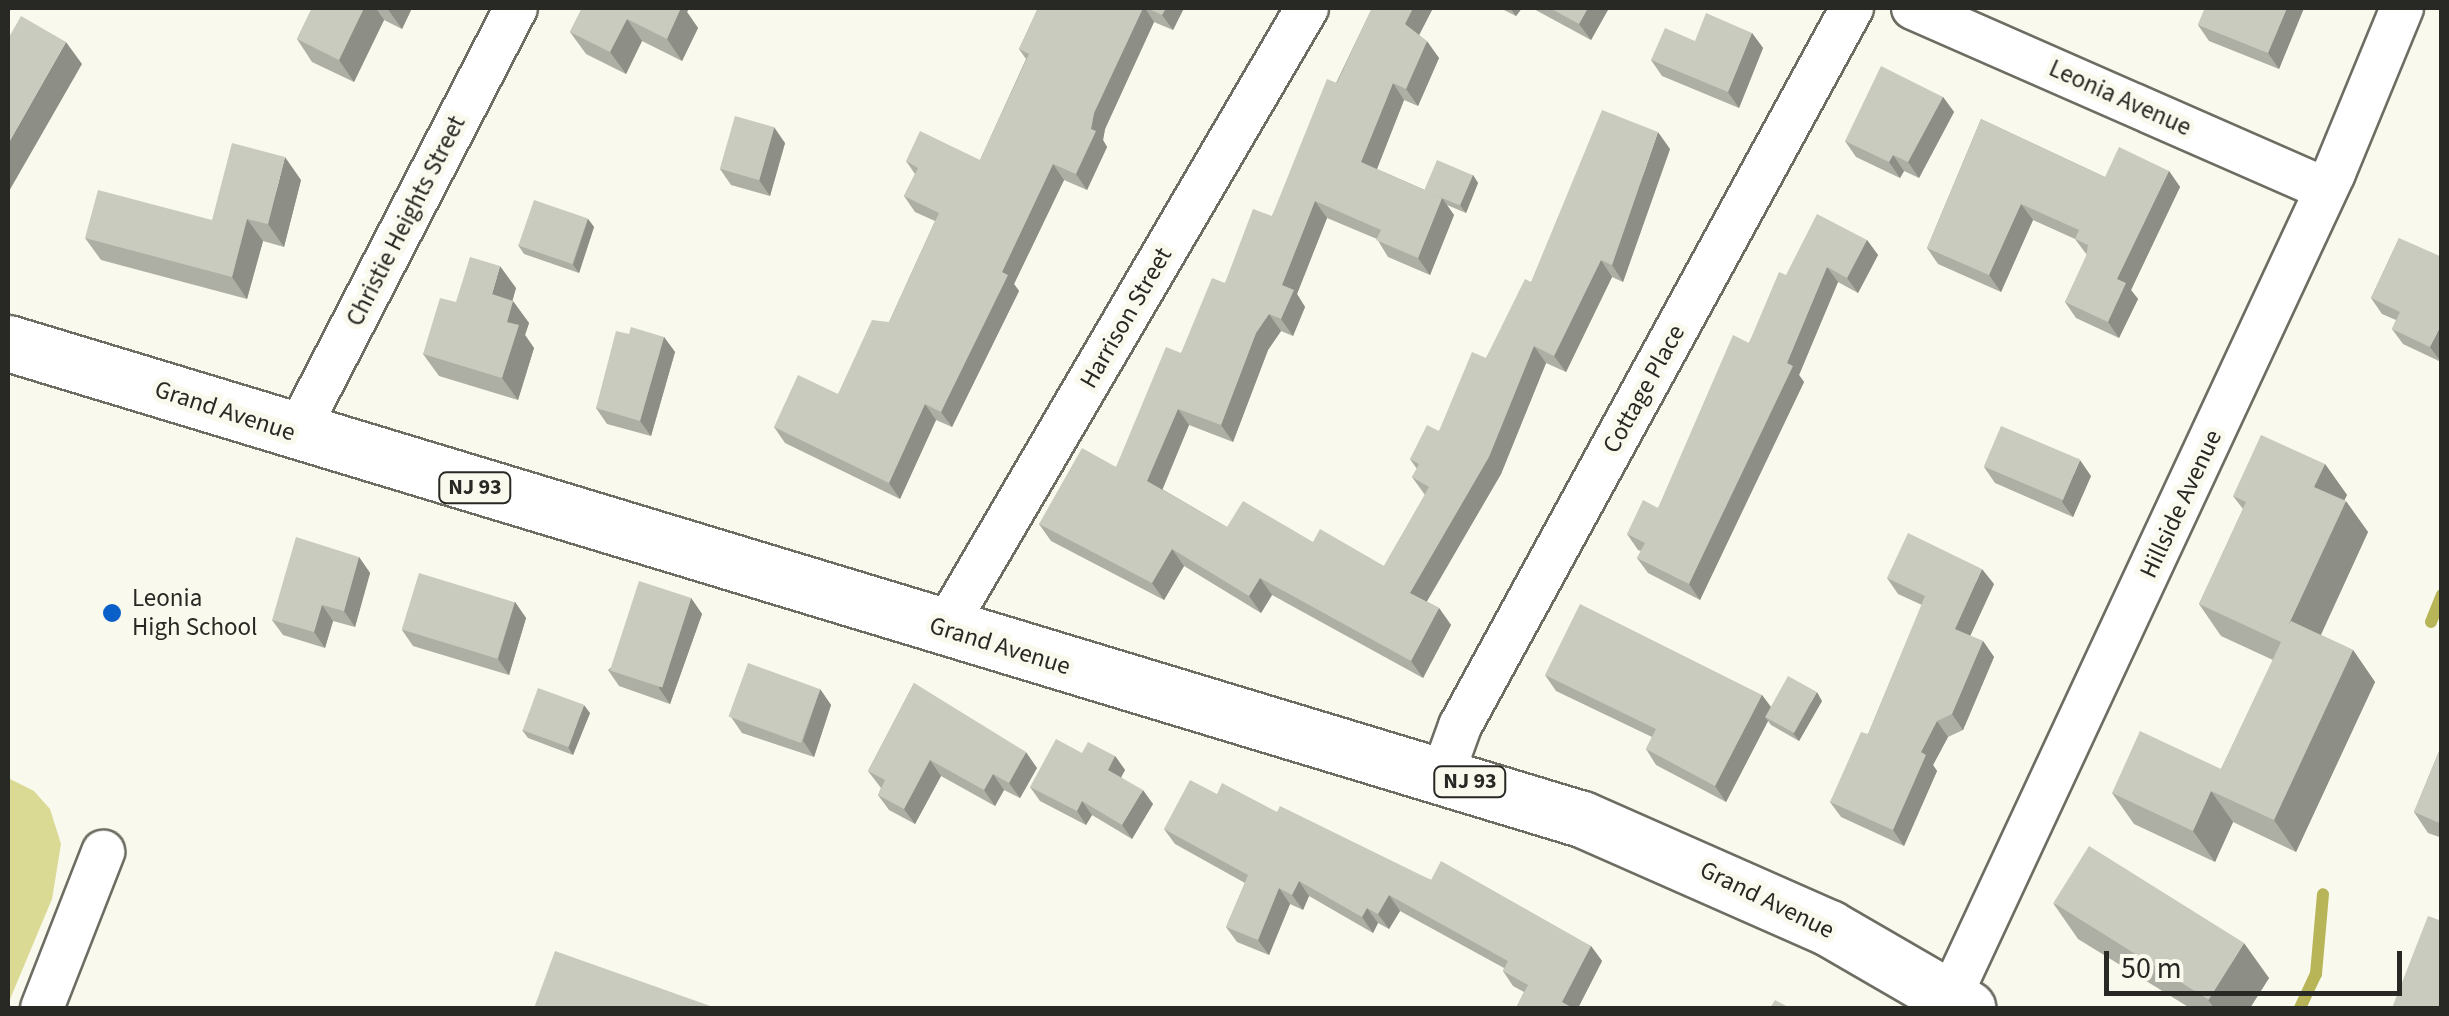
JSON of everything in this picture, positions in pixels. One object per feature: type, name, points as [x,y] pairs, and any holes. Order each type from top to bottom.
[{"type":"main road","name":"Grand Avenue","points":[[8,342],[296,434],[944,629],[1442,773],[1701,866],[1958,1003]]},
{"type":"street","name":"Christie Heights Street","points":[[296,434],[516,8]]},
{"type":"street","name":"Harrison Street","points":[[944,629],[1307,8]]},
{"type":"street","name":"Cottage Place","points":[[1442,773],[1460,726],[1852,8]]},
{"type":"street","name":"Leonia Avenue","points":[[1913,8],[2326,190]]},
{"type":"street","name":"Hillside Avenue","points":[[1958,1003],[2326,190],[2402,8]]},
{"type":"street","points":[[42,1008],[103,852]]},
{"type":"green space","points":[[8,778],[34,791],[50,809],[61,844],[52,899],[8,1004]]},
{"type":"building","points":[[312,8],[364,8],[339,60],[297,39]]},
{"type":"building","points":[[582,8],[681,8],[667,39],[627,19],[610,52],[570,32]]},
{"type":"building","points":[[1038,8],[1143,8],[1094,113],[1091,129],[1096,131],[1076,174],[1053,164],[1002,272],[1008,275],[941,412],[925,404],[889,483],[774,427],[798,375],[838,394],[872,320],[889,322],[939,213],[904,196],[918,168],[906,161],[920,131],[980,160],[1029,54],[1019,49]]},
{"type":"building","points":[[1147,8],[1166,8],[1162,15]]},
{"type":"building","points":[[1372,8],[1413,8],[1405,24],[1427,41],[1406,89],[1393,83],[1361,162],[1442,198],[1418,258],[1376,240],[1381,230],[1315,201],[1282,285],[1294,290],[1281,319],[1269,314],[1256,333],[1221,425],[1178,409],[1147,481],[1227,527],[1243,501],[1313,542],[1320,529],[1384,566],[1429,487],[1412,477],[1419,464],[1410,459],[1427,425],[1439,431],[1472,352],[1486,358],[1525,279],[1531,282],[1602,110],[1658,132],[1612,265],[1601,260],[1554,356],[1534,346],[1489,457],[1410,593],[1439,608],[1411,661],[1260,578],[1249,596],[1172,549],[1152,583],[1039,524],[1082,448],[1116,467],[1166,347],[1181,353],[1212,278],[1225,283],[1253,209],[1272,216],[1327,79],[1337,83]]},
{"type":"building","points":[[1550,8],[1588,8],[1579,24]]},
{"type":"building","points":[[2205,8],[2287,8],[2268,53],[2198,25]]},
{"type":"building","points":[[1706,13],[1752,33],[1728,92],[1651,60],[1665,28],[1695,41]]},
{"type":"building","points":[[21,16],[66,42],[8,144],[8,39]]},
{"type":"building","points":[[1881,66],[1943,97],[1908,162],[1893,155],[1889,162],[1845,141]]},
{"type":"building","points":[[735,116],[774,127],[759,180],[720,169]]},
{"type":"building","points":[[1981,119],[2105,177],[2119,147],[2169,171],[2117,279],[2126,283],[2108,322],[2065,302],[2086,256],[2088,245],[2075,239],[2079,230],[2021,204],[1989,275],[1927,248]]},
{"type":"building","points":[[232,143],[285,157],[268,224],[247,219],[232,277],[85,238],[98,190],[212,220]]},
{"type":"building","points":[[1437,160],[1473,175],[1460,206],[1424,190]]},
{"type":"building","points":[[534,200],[588,219],[572,264],[518,245]]},
{"type":"building","points":[[1817,214],[1867,240],[1847,278],[1827,267],[1787,363],[1793,366],[1689,584],[1637,558],[1645,543],[1627,534],[1643,500],[1658,508],[1733,335],[1749,343],[1779,272],[1786,275]]},
{"type":"building","points":[[2399,238],[2442,257],[2442,323],[2430,347],[2392,329],[2400,312],[2371,298]]},
{"type":"building","points":[[470,257],[500,266],[492,294],[513,301],[507,322],[519,325],[502,378],[423,354],[440,298],[456,302]]},
{"type":"building","points":[[631,327],[664,337],[640,421],[596,408],[616,331],[629,334]]},
{"type":"building","points":[[2001,426],[2080,460],[2063,500],[1984,467]]},
{"type":"building","points":[[2261,435],[2325,464],[2314,487],[2346,501],[2288,626],[2291,621],[2353,650],[2274,820],[2211,791],[2193,831],[2112,793],[2140,731],[2221,769],[2281,642],[2199,604],[2246,502],[2233,496]]},
{"type":"building","points":[[1908,533],[1982,569],[1955,629],[1983,641],[1952,714],[1937,721],[1921,752],[1926,755],[1893,830],[1830,802],[1861,732],[1868,734],[1925,596],[1887,578]]},
{"type":"building","points":[[296,537],[359,557],[344,611],[322,605],[314,632],[272,620]]},
{"type":"building","points":[[419,573],[515,602],[497,659],[402,629]]},
{"type":"building","points":[[639,581],[691,598],[662,687],[610,670]]},
{"type":"building","points":[[1580,604],[1762,695],[1715,786],[1646,749],[1656,729],[1545,675]]},
{"type":"building","points":[[748,663],[820,689],[801,743],[729,717]]},
{"type":"building","points":[[1788,676],[1817,692],[1794,733],[1765,717]]},
{"type":"building","points":[[914,683],[1026,752],[1009,783],[993,774],[984,790],[930,760],[904,809],[878,795],[885,780],[868,771]]},
{"type":"building","points":[[538,688],[584,705],[569,747],[523,730]]},
{"type":"building","points":[[1056,739],[1082,753],[1088,742],[1115,756],[1108,770],[1143,790],[1122,825],[1082,801],[1077,811],[1030,787]]},
{"type":"building","points":[[2442,744],[2442,824],[2414,812]]},
{"type":"building","points":[[1190,780],[1217,794],[1222,783],[1277,812],[1280,806],[1431,880],[1441,861],[1591,946],[1562,1002],[1573,1008],[1516,1008],[1528,985],[1503,971],[1508,961],[1389,895],[1378,914],[1367,908],[1362,917],[1299,881],[1292,895],[1279,888],[1258,940],[1226,927],[1248,875],[1164,829]]},
{"type":"building","points":[[2089,846],[2244,943],[2209,1000],[2053,903]]},
{"type":"building","points":[[2428,916],[2442,921],[2442,1008],[2392,1008]]},
{"type":"building","points":[[555,951],[716,1008],[534,1008]]},
{"type":"building","points":[[1775,1000],[1790,1008],[1770,1008]]},
{"type":"waterway","points":[[2431,622],[2442,595]]},
{"type":"waterway","points":[[2300,1008],[2316,974],[2323,894]]},
{"type":"place","name":"Leonia High School","points":[[112,613]]}]
